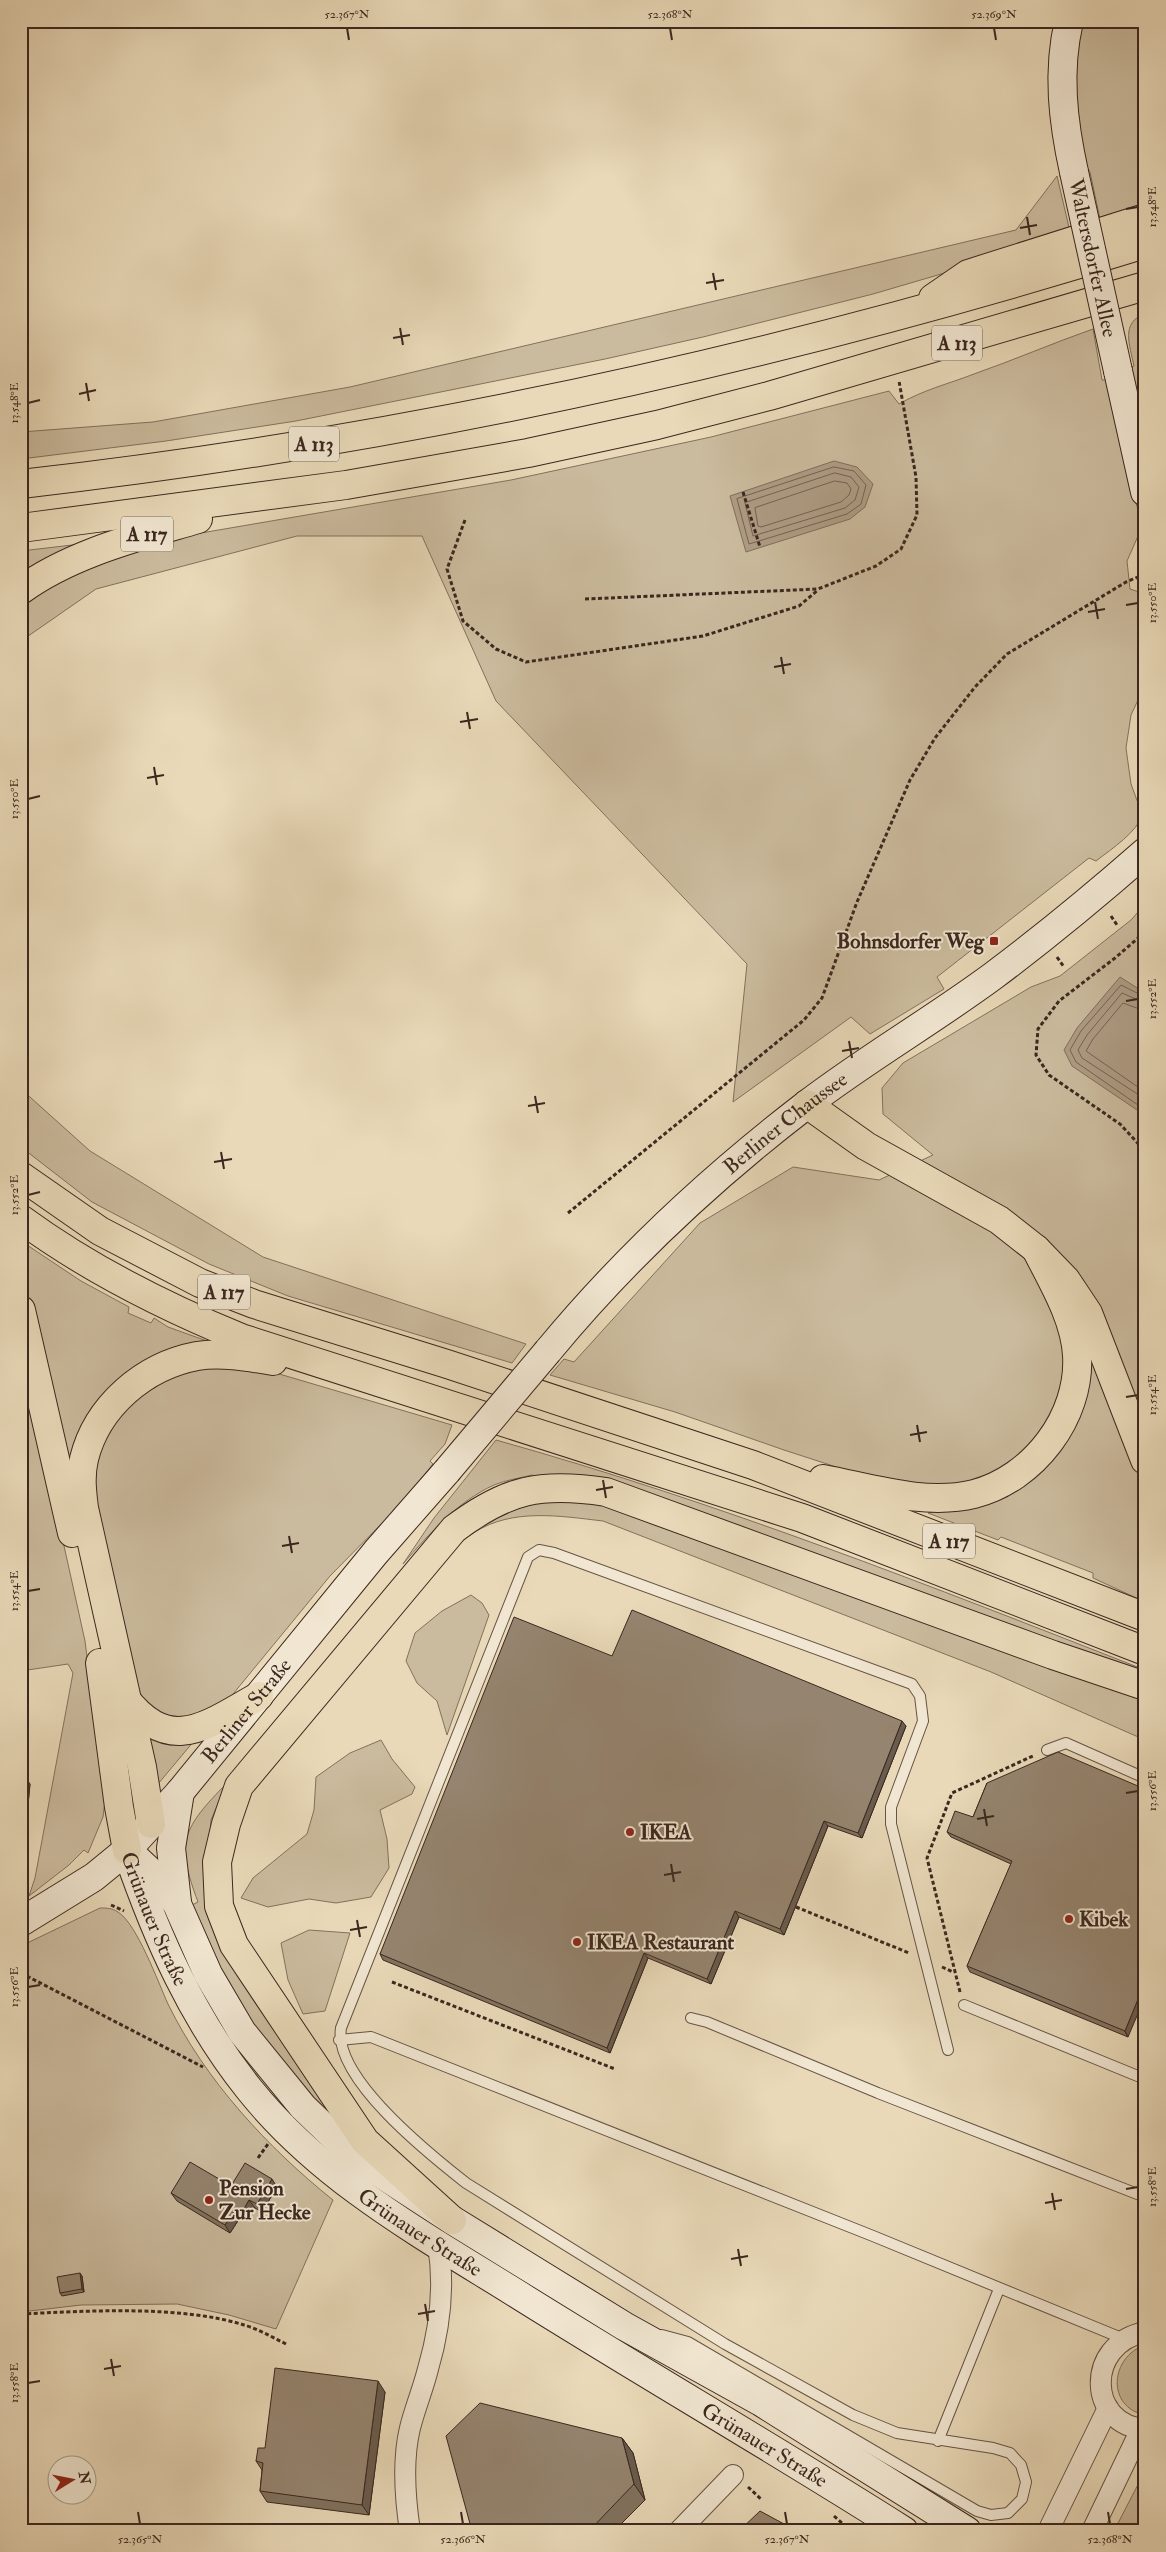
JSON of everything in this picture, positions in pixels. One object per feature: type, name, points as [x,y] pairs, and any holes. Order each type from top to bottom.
[{"type":"highway","points":[[911,312],[968,274],[1145,218]]},
{"type":"highway","name":"A 113","points":[[21,484],[204,461],[435,422],[605,388],[911,312],[1145,244]]},
{"type":"highway","name":"A 113","points":[[21,528],[346,485],[519,454],[657,425],[896,361],[1145,286]]},
{"type":"highway","name":"A 117","points":[[21,590],[70,563],[125,541],[279,494]]},
{"type":"highway","points":[[807,1104],[866,1146],[999,1220],[1036,1249],[1066,1280],[1088,1314],[1145,1460]]},
{"type":"highway","name":"A 117","points":[[21,1176],[100,1231],[145,1256],[209,1286],[254,1304],[438,1361],[753,1465],[1145,1617]]},
{"type":"highway","name":"A 117","points":[[21,1219],[82,1261],[126,1286],[182,1314],[241,1338],[368,1377],[802,1518],[1145,1651]]},
{"type":"highway","points":[[753,1465],[915,1496],[937,1497],[974,1494],[1002,1484],[1025,1470],[1050,1441],[1066,1414],[1075,1385],[1077,1355],[1068,1317],[1036,1249]]},
{"type":"highway","points":[[21,1310],[97,1644],[119,1807],[127,1850]]},
{"type":"highway","points":[[151,1824],[142,1767],[124,1697],[89,1534],[81,1480],[90,1440],[116,1400],[148,1375],[180,1361],[198,1356],[249,1357],[368,1377]]},
{"type":"highway","points":[[452,2220],[365,2141],[234,1945],[219,1906],[217,1862],[226,1824],[239,1786],[454,1529],[474,1514],[498,1500],[524,1491],[547,1487],[571,1486],[606,1492],[1053,1656],[1145,1686]]},
{"type":"highway","points":[[124,1697],[135,1711],[164,1729],[184,1732],[203,1727],[259,1696]]},
{"type":"main road","name":"Waltersdorfer Allee","points":[[1069,21],[1062,67],[1062,90],[1074,172],[1145,492]]},
{"type":"main road","name":"Berliner Chaussee","points":[[447,1471],[616,1272],[668,1222],[751,1149],[807,1104],[992,977],[1063,923],[1145,852]]},
{"type":"main road","name":"Berliner Straße","points":[[21,1922],[94,1876],[127,1850],[180,1792],[376,1552],[447,1471]]},
{"type":"main road","name":"Grünauer Straße","points":[[177,1904],[171,1848],[180,1792]]},
{"type":"main road","name":"Grünauer Straße","points":[[127,1850],[158,1879],[177,1904],[208,1974],[229,2010],[272,2070],[303,2108],[355,2157],[452,2220],[624,2326],[761,2402],[967,2531]]},
{"type":"main road","name":"Grünauer Straße","points":[[127,1850],[149,1914],[173,1968],[207,2032],[249,2090],[293,2137],[337,2178],[438,2245],[904,2531]]},
{"type":"street","points":[[410,2531],[406,2506],[406,2460],[410,2428],[429,2368],[440,2307],[443,2286],[438,2245]]},
{"type":"street","points":[[1092,2531],[1143,2429],[1123,2423],[1108,2408],[1101,2392],[1100,2376],[1104,2361],[1124,2339],[1145,2332]]},
{"type":"street","points":[[1048,2531],[1108,2408]]},
{"type":"street","points":[[679,2531],[733,2475]]},
{"type":"lane","points":[[624,2326],[688,2342],[977,2511],[991,2515],[1008,2512],[1022,2500],[1026,2482],[1021,2465],[1010,2453],[993,2448],[938,2441],[897,2433],[853,2415],[775,2373],[640,2292],[466,2183],[426,2152],[388,2114],[347,2064],[339,2040],[341,2028],[528,1557],[538,1550],[554,1553],[912,1684],[920,1696],[923,1721],[891,1807],[891,1824],[948,2050]]},
{"type":"lane","points":[[1047,1750],[1066,1743],[1145,1778]]},
{"type":"lane","points":[[964,2005],[1145,2079]]},
{"type":"lane","points":[[691,2018],[707,2022],[869,2089],[1145,2197]]},
{"type":"lane","points":[[339,2040],[371,2037],[873,2236],[1124,2339]]},
{"type":"lane","points":[[938,2441],[999,2289]]},
{"type":"path","points":[[465,520],[447,569],[463,621],[496,649],[526,662],[703,636],[799,606],[818,590],[876,566],[901,549],[917,515],[916,476],[896,361]]},
{"type":"path","points":[[743,492],[760,547]]},
{"type":"path","points":[[568,1213],[765,1054],[804,1020],[822,998],[857,902],[910,780],[935,738],[975,687],[1007,654],[1126,582],[1145,574]]},
{"type":"path","points":[[585,599],[818,590]]},
{"type":"path","points":[[1111,916],[1117,925]]},
{"type":"path","points":[[1145,932],[1115,958],[1059,1000],[1038,1029],[1036,1055],[1049,1075],[1120,1124],[1145,1151]]},
{"type":"path","points":[[1057,957],[1064,967]]},
{"type":"path","points":[[964,2005],[954,1972],[927,1858],[952,1793],[1047,1750]]},
{"type":"path","points":[[796,1907],[924,1958],[954,1972]]},
{"type":"path","points":[[21,1973],[207,2069]]},
{"type":"path","points":[[392,1982],[615,2069]]},
{"type":"path","points":[[258,2158],[272,2139]]},
{"type":"path","points":[[21,2314],[126,2312],[203,2317],[243,2324],[286,2344]]},
{"type":"shaded area","points":[[1081,21],[1145,21],[1145,210],[1101,224],[1090,172],[1083,161],[1074,75]]},
{"type":"shaded area","points":[[1057,176],[1071,236],[873,294],[703,337],[605,359],[296,421],[166,441],[21,459],[21,432],[153,422],[350,387],[1016,230]]},
{"type":"shaded area","points":[[1145,314],[1145,423],[1130,368],[1134,366],[1129,343],[1129,329],[1137,318]]},
{"type":"shaded area","points":[[1093,329],[1102,380],[1107,380],[1142,527],[1127,561],[1130,589],[1145,594],[1145,685],[1131,715],[1126,748],[1131,784],[1144,813],[1130,834],[1117,845],[1096,861],[1089,858],[937,977],[944,989],[870,1034],[851,1017],[733,1102],[747,964],[496,701],[422,536],[297,536],[96,589],[21,641],[21,600],[73,571],[152,544],[201,533],[511,480],[711,437],[889,391],[899,404],[926,391]]},
{"type":"shaded area","points":[[98,542],[21,581],[21,551]]},
{"type":"shaded area","points":[[1145,714],[1145,788],[1140,769],[1139,751],[1140,733]]},
{"type":"shaded area","points":[[1145,904],[1145,1425],[1106,1322],[1090,1291],[1056,1304],[1061,1317],[1066,1374],[1053,1419],[1015,1463],[969,1486],[898,1487],[675,1412],[550,1375],[564,1359],[574,1362],[700,1223],[793,1167],[879,1180],[933,1155],[883,1114],[882,1088],[903,1063],[1031,987],[1060,976],[1131,920]]},
{"type":"shaded area","points":[[21,1089],[90,1151],[263,1257],[526,1344],[512,1363],[288,1296],[209,1264],[92,1202],[21,1147]]},
{"type":"shaded area","points":[[21,1241],[81,1281],[129,1307],[128,1313],[151,1323],[154,1318],[168,1327],[207,1341],[175,1351],[69,1471],[44,1347],[21,1275]]},
{"type":"shaded area","points":[[1086,1339],[1145,1485],[1145,1602],[1093,1578],[1093,1573],[1001,1537],[998,1540],[928,1513],[981,1504],[1036,1472]]},
{"type":"shaded area","points":[[21,1351],[85,1641],[105,1801],[103,1817],[88,1853],[84,1850],[69,1865],[29,1896],[35,1878],[73,1673],[68,1664],[21,1671]]},
{"type":"shaded area","points":[[201,1366],[276,1373],[452,1425],[445,1444],[430,1461],[433,1464],[399,1506],[330,1576],[224,1705],[175,1723],[139,1705],[89,1480],[105,1428],[138,1391]]},
{"type":"shaded area","points":[[496,1440],[661,1490],[824,1547],[985,1607],[1145,1670],[1145,1675],[532,1475],[494,1485],[468,1500],[445,1519],[403,1564],[434,1518]]},
{"type":"shaded area","points":[[593,1497],[1145,1697],[1145,1740],[991,1672],[603,1521],[554,1516],[505,1519],[475,1532],[448,1553],[460,1537],[518,1502]]},
{"type":"shaded area","points":[[471,1595],[482,1603],[489,1615],[447,1735],[437,1701],[417,1683],[406,1661],[415,1633],[442,1611]]},
{"type":"shaded area","points":[[147,1732],[194,1741],[158,1784]]},
{"type":"shaded area","points":[[381,1740],[392,1759],[415,1787],[412,1794],[380,1810],[387,1839],[389,1868],[371,1897],[336,1903],[309,1899],[268,1907],[241,1898],[253,1878],[307,1834],[314,1810],[316,1777],[350,1753]]},
{"type":"shaded area","points":[[227,1783],[211,1820],[207,1878],[340,2122],[306,2093],[261,2040],[236,2001],[221,1972],[192,1905],[198,1902],[187,1864],[185,1849],[187,1836],[192,1824],[201,1812]]},
{"type":"shaded area","points":[[100,1908],[118,1912],[132,1928],[183,2032],[219,2086],[285,2158],[333,2200],[276,2329],[229,2315],[177,2304],[81,2305],[21,2312],[21,1946]]},
{"type":"shaded area","points":[[309,1930],[350,1933],[325,2011],[303,2014],[288,1980],[281,1943]]},
{"type":"shaded area","points":[[1145,2345],[1145,2415],[1132,2410],[1124,2402],[1117,2382],[1119,2370],[1125,2360],[1133,2351]]},
{"type":"shaded area","points":[[1145,2471],[1145,2531],[1114,2531],[1115,2529]]},
{"type":"water","points":[[834,461],[857,467],[873,484],[865,507],[850,519],[746,552],[730,496]]},
{"type":"water","points":[[1120,977],[1145,993],[1145,1111],[1137,1110],[1072,1066],[1064,1050],[1077,1028]]},
{"type":"building","name":"IKEA","points":[[632,1610],[902,1721],[858,1833],[824,1821],[780,1929],[735,1911],[707,1979],[644,1953],[607,2048],[380,1954],[514,1617],[612,1656]]},
{"type":"building","name":"Kibek","points":[[1058,1752],[1145,1789],[1145,1982],[1125,2031],[967,1966],[1012,1861],[947,1832],[955,1811],[973,1817],[987,1783]]},
{"type":"building","points":[[21,1778],[26,1778],[22,1819],[21,1819]]},
{"type":"building","points":[[190,2162],[231,2186],[245,2163],[272,2179],[257,2204],[249,2200],[242,2212],[236,2208],[225,2225],[171,2193]]},
{"type":"building","points":[[80,2273],[82,2289],[60,2293],[57,2277]]},
{"type":"building","points":[[275,2368],[378,2381],[362,2505],[260,2491],[263,2463],[256,2461],[258,2448],[265,2448]]},
{"type":"building","points":[[480,2403],[622,2438],[634,2484],[589,2531],[472,2531],[446,2436]]},
{"type":"building","points":[[760,2511],[797,2531],[739,2531]]},
{"type":"place","name":"Bohnsdorfer Weg","points":[[994,941]]},
{"type":"place","name":"IKEA","points":[[630,1832]]},
{"type":"place","name":"Kibek","points":[[1069,1919]]},
{"type":"place","name":"IKEA Restaurant","points":[[577,1942]]},
{"type":"place","name":"Pension Zur Hecke","points":[[209,2200]]}]
